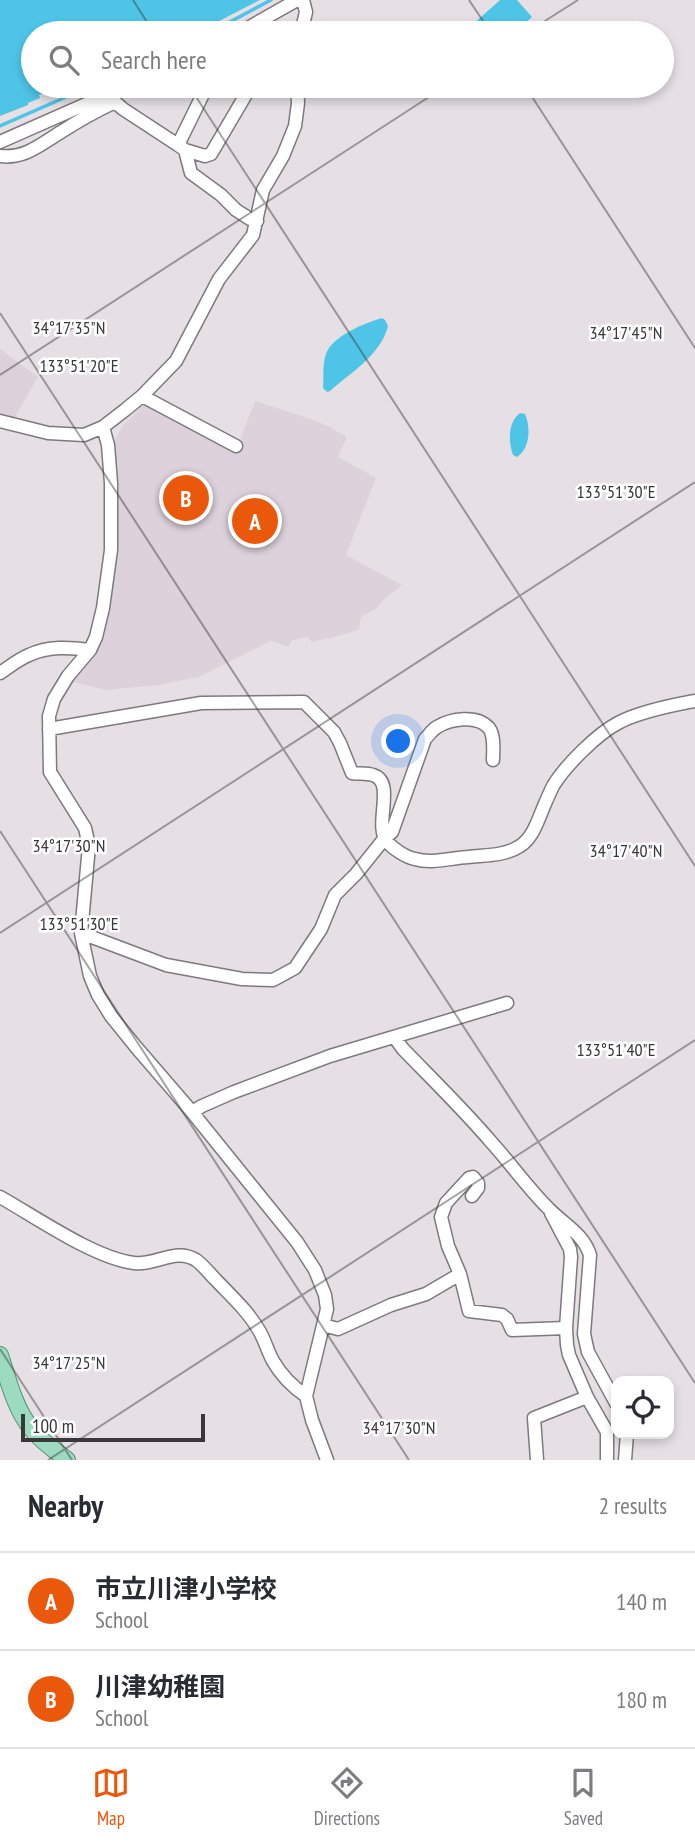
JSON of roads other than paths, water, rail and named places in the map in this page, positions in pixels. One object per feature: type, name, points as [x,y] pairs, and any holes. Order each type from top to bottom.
[{"type":"main road","points":[[0,1354],[22,1415],[31,1429],[67,1460]]},
{"type":"street","points":[[263,21],[297,0]]},
{"type":"street","points":[[303,0],[306,12],[304,21]]},
{"type":"street","points":[[0,142],[110,98]]},
{"type":"street","points":[[0,156],[18,156],[35,149],[111,98]]},
{"type":"street","points":[[114,98],[123,109],[181,147],[205,156],[211,154],[244,98]]},
{"type":"street","points":[[202,98],[181,147],[191,173],[236,210],[257,221]]},
{"type":"street","points":[[0,421],[48,433],[84,435],[103,427],[142,396],[176,361],[219,279],[253,236],[264,190],[283,156],[295,126],[298,98]]},
{"type":"street","points":[[142,396],[236,446]]},
{"type":"street","points":[[103,427],[108,445],[111,483],[111,550],[103,608],[90,650],[68,676],[54,699],[49,716],[50,772],[85,828],[89,846],[81,933],[90,976],[111,1016],[297,1242],[315,1270],[325,1295],[327,1309],[306,1396],[327,1460]]},
{"type":"street","points":[[0,673],[29,655],[47,649],[68,647],[90,650]]},
{"type":"street","points":[[49,729],[201,703],[304,702],[334,732],[352,773],[374,775],[381,780],[384,789],[384,839],[393,848],[414,859],[437,862],[487,856],[518,848],[534,829],[553,787],[563,773],[599,736],[626,719],[695,701]]},
{"type":"street","points":[[81,933],[166,965],[242,979],[273,980],[295,968],[321,929],[335,895],[392,832],[425,739],[447,722],[465,719],[481,722],[490,729],[493,760]]},
{"type":"street","points":[[192,1112],[234,1092],[330,1056],[507,1003]]},
{"type":"street","points":[[395,1038],[491,1141],[549,1210],[570,1249],[566,1328],[569,1355],[587,1397],[607,1432],[607,1460]]},
{"type":"street","points":[[472,1196],[478,1188],[473,1177],[461,1186],[442,1210],[448,1247],[460,1274],[469,1311],[502,1315],[512,1330],[566,1328]]},
{"type":"street","points":[[0,1196],[87,1247],[125,1262],[149,1263],[173,1255],[183,1255],[196,1261],[243,1309],[260,1331],[281,1374],[306,1396]]},
{"type":"street","points":[[549,1210],[581,1237],[587,1246],[590,1255],[584,1335],[588,1352],[611,1394]]},
{"type":"street","points":[[323,1325],[338,1329],[391,1305],[426,1294],[460,1274]]},
{"type":"street","points":[[537,1460],[534,1418],[587,1397]]},
{"type":"street","points":[[625,1460],[626,1439]]},
{"type":"water","points":[[0,0],[260,0],[219,21],[21,21],[21,98],[40,98],[0,116]]},
{"type":"water","points":[[500,0],[517,0],[532,17],[528,21],[476,21]]},
{"type":"water","points":[[382,318],[388,326],[379,346],[364,363],[327,392],[323,388],[329,347],[350,331]]},
{"type":"water","points":[[520,413],[525,414],[529,431],[525,449],[517,457],[511,450],[510,432],[513,421]]},
{"type":"waterway","points":[[232,21],[271,0]]},
{"type":"waterway","points":[[0,126],[64,98]]},
{"type":"place","name":"川津幼稚園","points":[[186,498]]},
{"type":"place","name":"市立川津小学校","points":[[255,521]]}]
